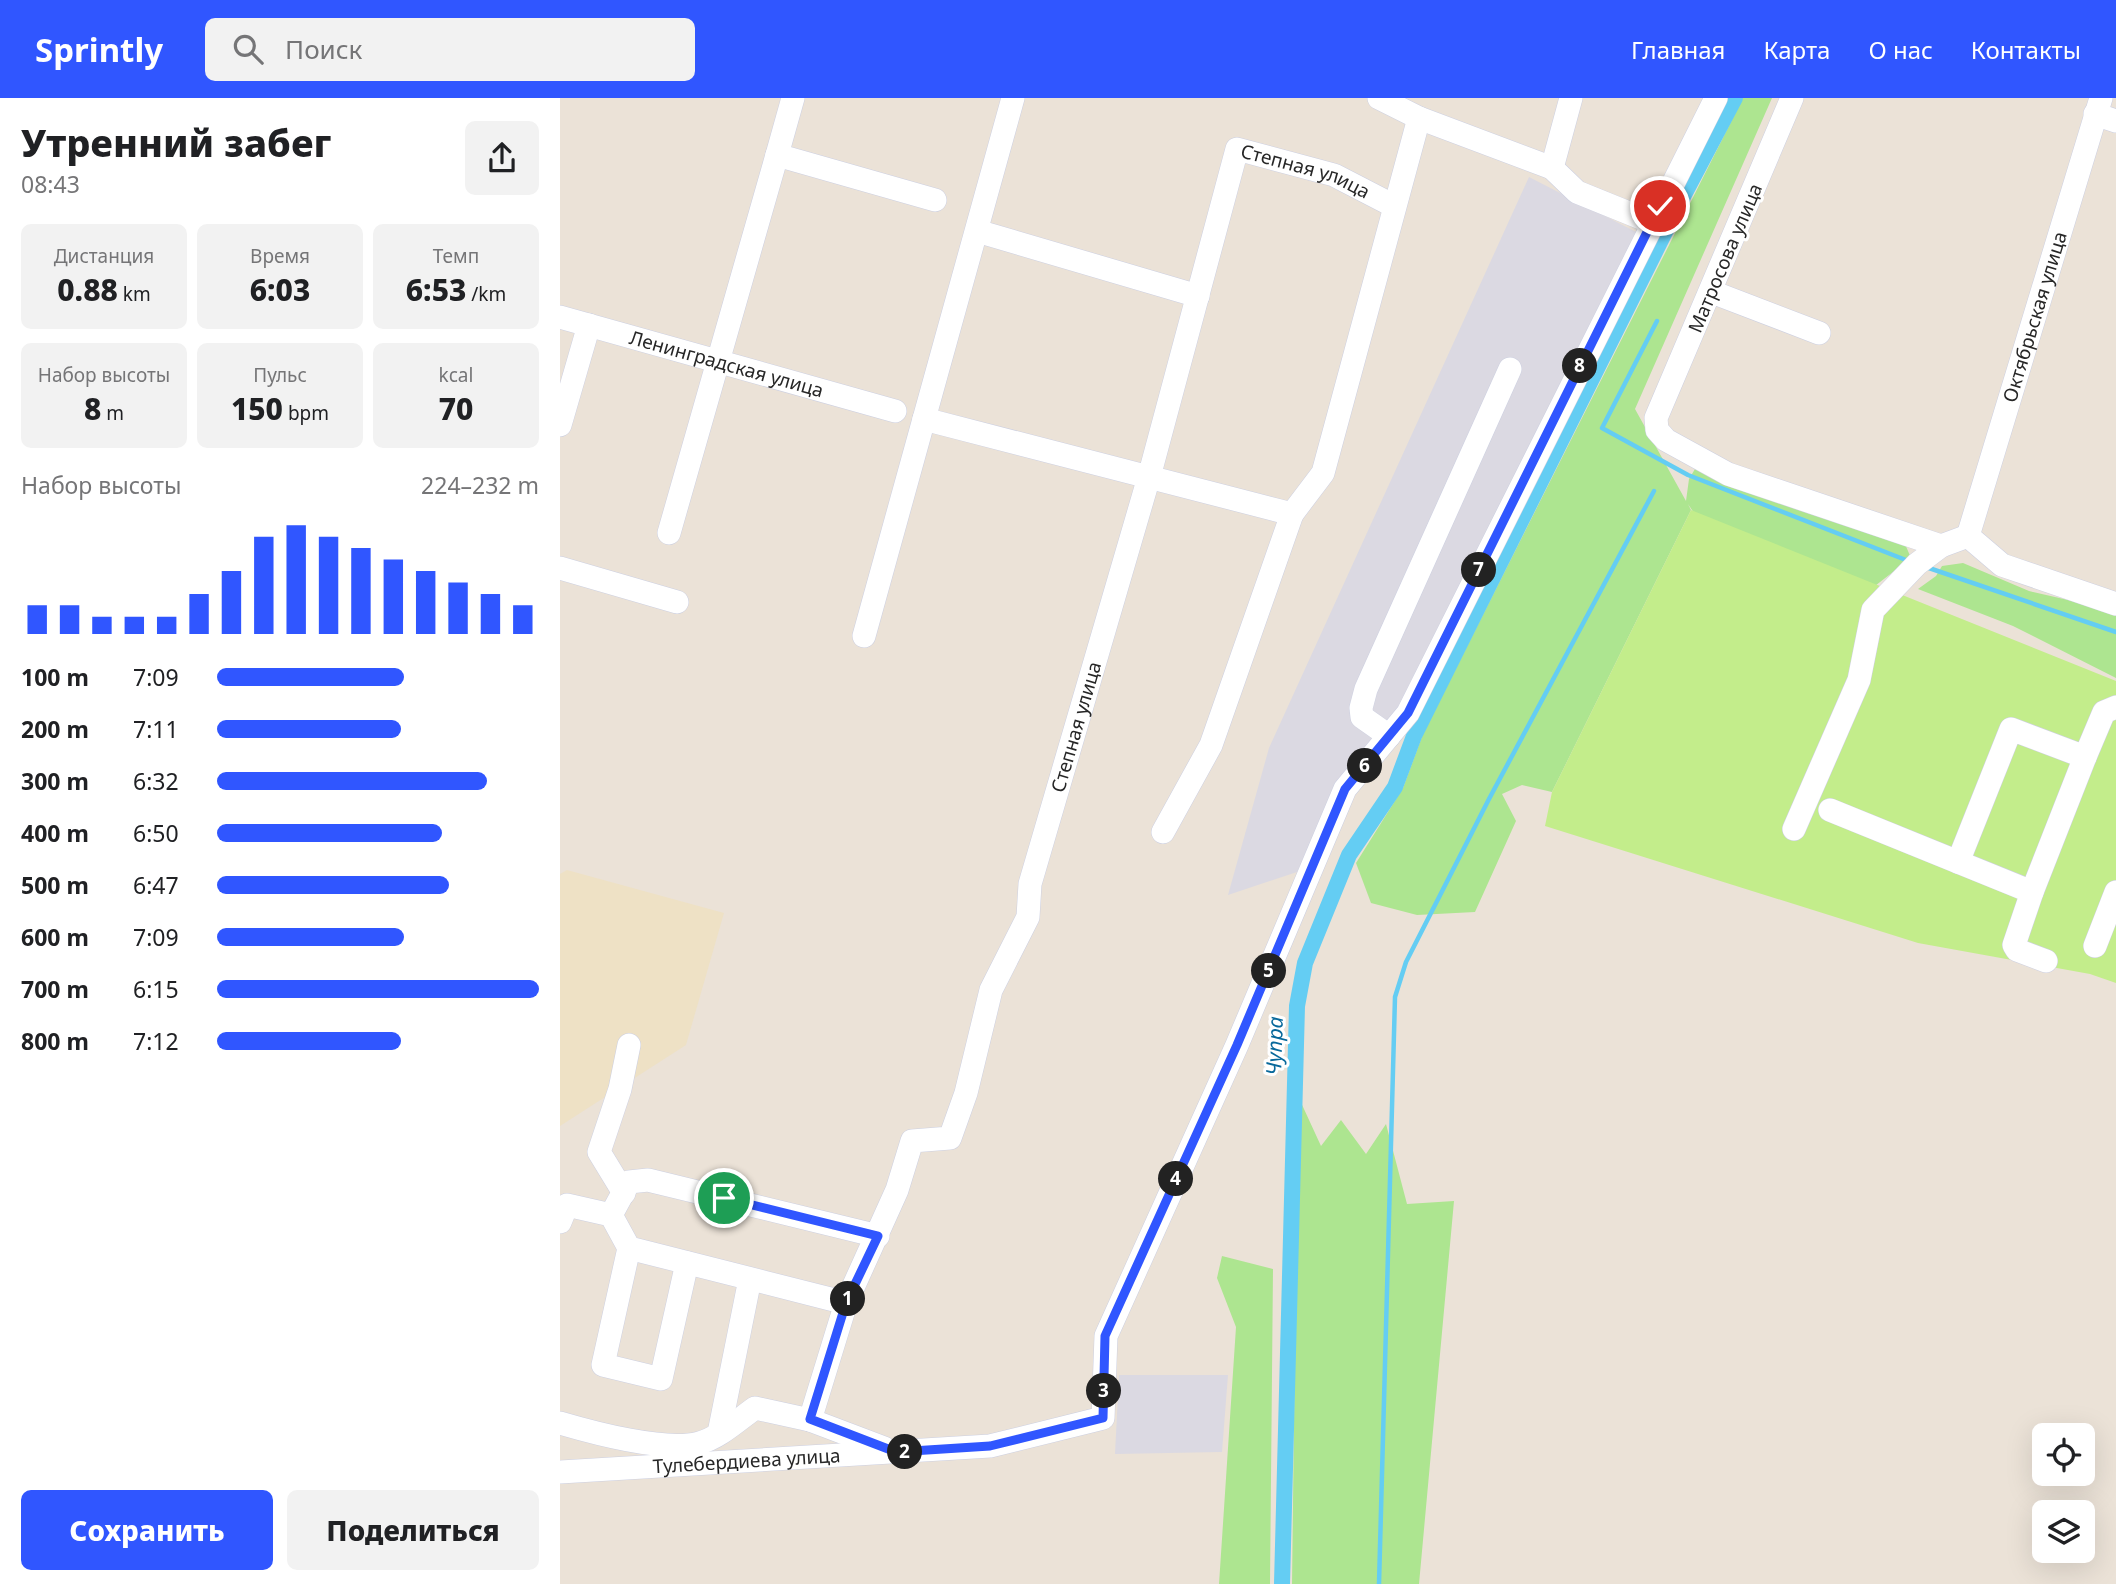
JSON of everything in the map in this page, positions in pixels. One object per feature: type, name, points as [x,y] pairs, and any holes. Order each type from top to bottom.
[{"type":"street","points":[[669,533],[793,98]]},
{"type":"street","points":[[864,636],[1013,98]]},
{"type":"street","points":[[1379,98],[1419,118],[1552,168],[1577,192],[1651,222]]},
{"type":"street","points":[[1552,168],[1571,98]]},
{"type":"street","name":"Тулебердиева улица","points":[[560,1472],[990,1446],[1103,1418],[1105,1336],[1237,1045],[1345,789],[1408,713],[1651,222],[1716,98]]},
{"type":"street","name":"Матросова улица","points":[[1792,98],[1712,292],[1656,418],[1657,430],[1666,440],[1728,474],[1941,546]]},
{"type":"street","name":"Октябрьская улица","points":[[1968,536],[2104,111]]},
{"type":"street","points":[[1163,832],[1211,746],[1292,514],[1323,473],[1419,118]]},
{"type":"street","name":"Степная улица","points":[[810,1419],[846,1303],[897,1190],[912,1140],[950,1138],[966,1093],[991,990],[1028,916],[1030,884],[1149,477],[1237,149],[1334,175],[1395,206]]},
{"type":"street","points":[[777,155],[935,200]]},
{"type":"street","points":[[977,231],[1198,296]]},
{"type":"street","points":[[1712,292],[1819,334]]},
{"type":"street","name":"Ленинградская улица","points":[[560,317],[895,411]]},
{"type":"street","points":[[560,425],[589,326]]},
{"type":"street","points":[[1389,736],[1362,717],[1360,708],[1366,689],[1510,369]]},
{"type":"street","points":[[924,419],[1292,514]]},
{"type":"street","points":[[1794,830],[1859,680],[1873,610],[1917,564],[1941,546],[1968,536],[2002,565],[2116,604]]},
{"type":"street","points":[[560,568],[677,602]]},
{"type":"street","points":[[2046,961],[2017,950],[2014,945],[2032,892],[2104,712],[2116,708]]},
{"type":"street","points":[[1958,862],[2011,729],[2085,757]]},
{"type":"street","points":[[1830,810],[2032,892]]},
{"type":"street","points":[[2095,946],[2116,892]]},
{"type":"street","points":[[624,1193],[599,1152],[620,1089],[629,1045]]},
{"type":"street","points":[[611,1215],[629,1182],[648,1180],[878,1236]]},
{"type":"street","points":[[560,1222],[567,1205],[611,1215],[629,1248],[603,1365],[661,1379],[687,1263]]},
{"type":"street","points":[[629,1248],[846,1303]]},
{"type":"street","points":[[719,1433],[750,1279]]},
{"type":"street","points":[[560,1423],[603,1436],[653,1443],[699,1443],[719,1433],[755,1408],[810,1419],[896,1452]]},
{"type":"shaded area","points":[[1529,177],[1640,234],[1399,710],[1337,783],[1297,872],[1228,895],[1269,748]]},
{"type":"shaded area","points":[[567,870],[724,913],[686,1045],[560,1126],[560,874]]},
{"type":"shaded area","points":[[1119,1375],[1228,1375],[1222,1452],[1115,1454]]},
{"type":"green space","points":[[1743,98],[1772,98],[1635,409],[1686,501],[1689,479],[1695,469],[1704,470],[1905,544],[1911,558],[1871,589],[1694,513],[1688,504],[1691,510],[1552,792],[1522,785],[1502,794],[1516,821],[1475,912],[1417,915],[1371,903],[1356,863],[1403,788],[1423,734]]},
{"type":"green space","points":[[1691,510],[2116,681],[2116,983],[2090,974],[1918,943],[1545,826],[1552,792]]},
{"type":"green space","points":[[1963,563],[2029,591],[2116,611],[2116,678],[2013,626],[1918,589],[1936,576],[1942,566]]},
{"type":"green space","points":[[1298,1096],[1321,1146],[1341,1120],[1366,1154],[1386,1124],[1407,1204],[1454,1201],[1419,1584],[1292,1584]]},
{"type":"green space","points":[[1222,1256],[1273,1269],[1270,1584],[1219,1584],[1236,1327],[1217,1278]]},
{"type":"waterway","name":"Чупра","points":[[1677,208],[1735,98]]},
{"type":"waterway","name":"Чупра","points":[[1282,1584],[1297,1006],[1305,963],[1349,855],[1395,787],[1414,736],[1672,218]]},
{"type":"waterway","points":[[1657,321],[1602,428],[1688,475],[1911,562]]},
{"type":"waterway","points":[[1379,1584],[1395,997],[1406,962],[1489,799],[1654,491]]},
{"type":"waterway","points":[[1926,567],[2116,632]]},
{"type":"route","points":[[724,1198],[878,1236],[846,1303],[810,1419],[896,1452],[990,1446],[1103,1418],[1105,1336],[1237,1045],[1345,789],[1408,713],[1660,206]]}]
